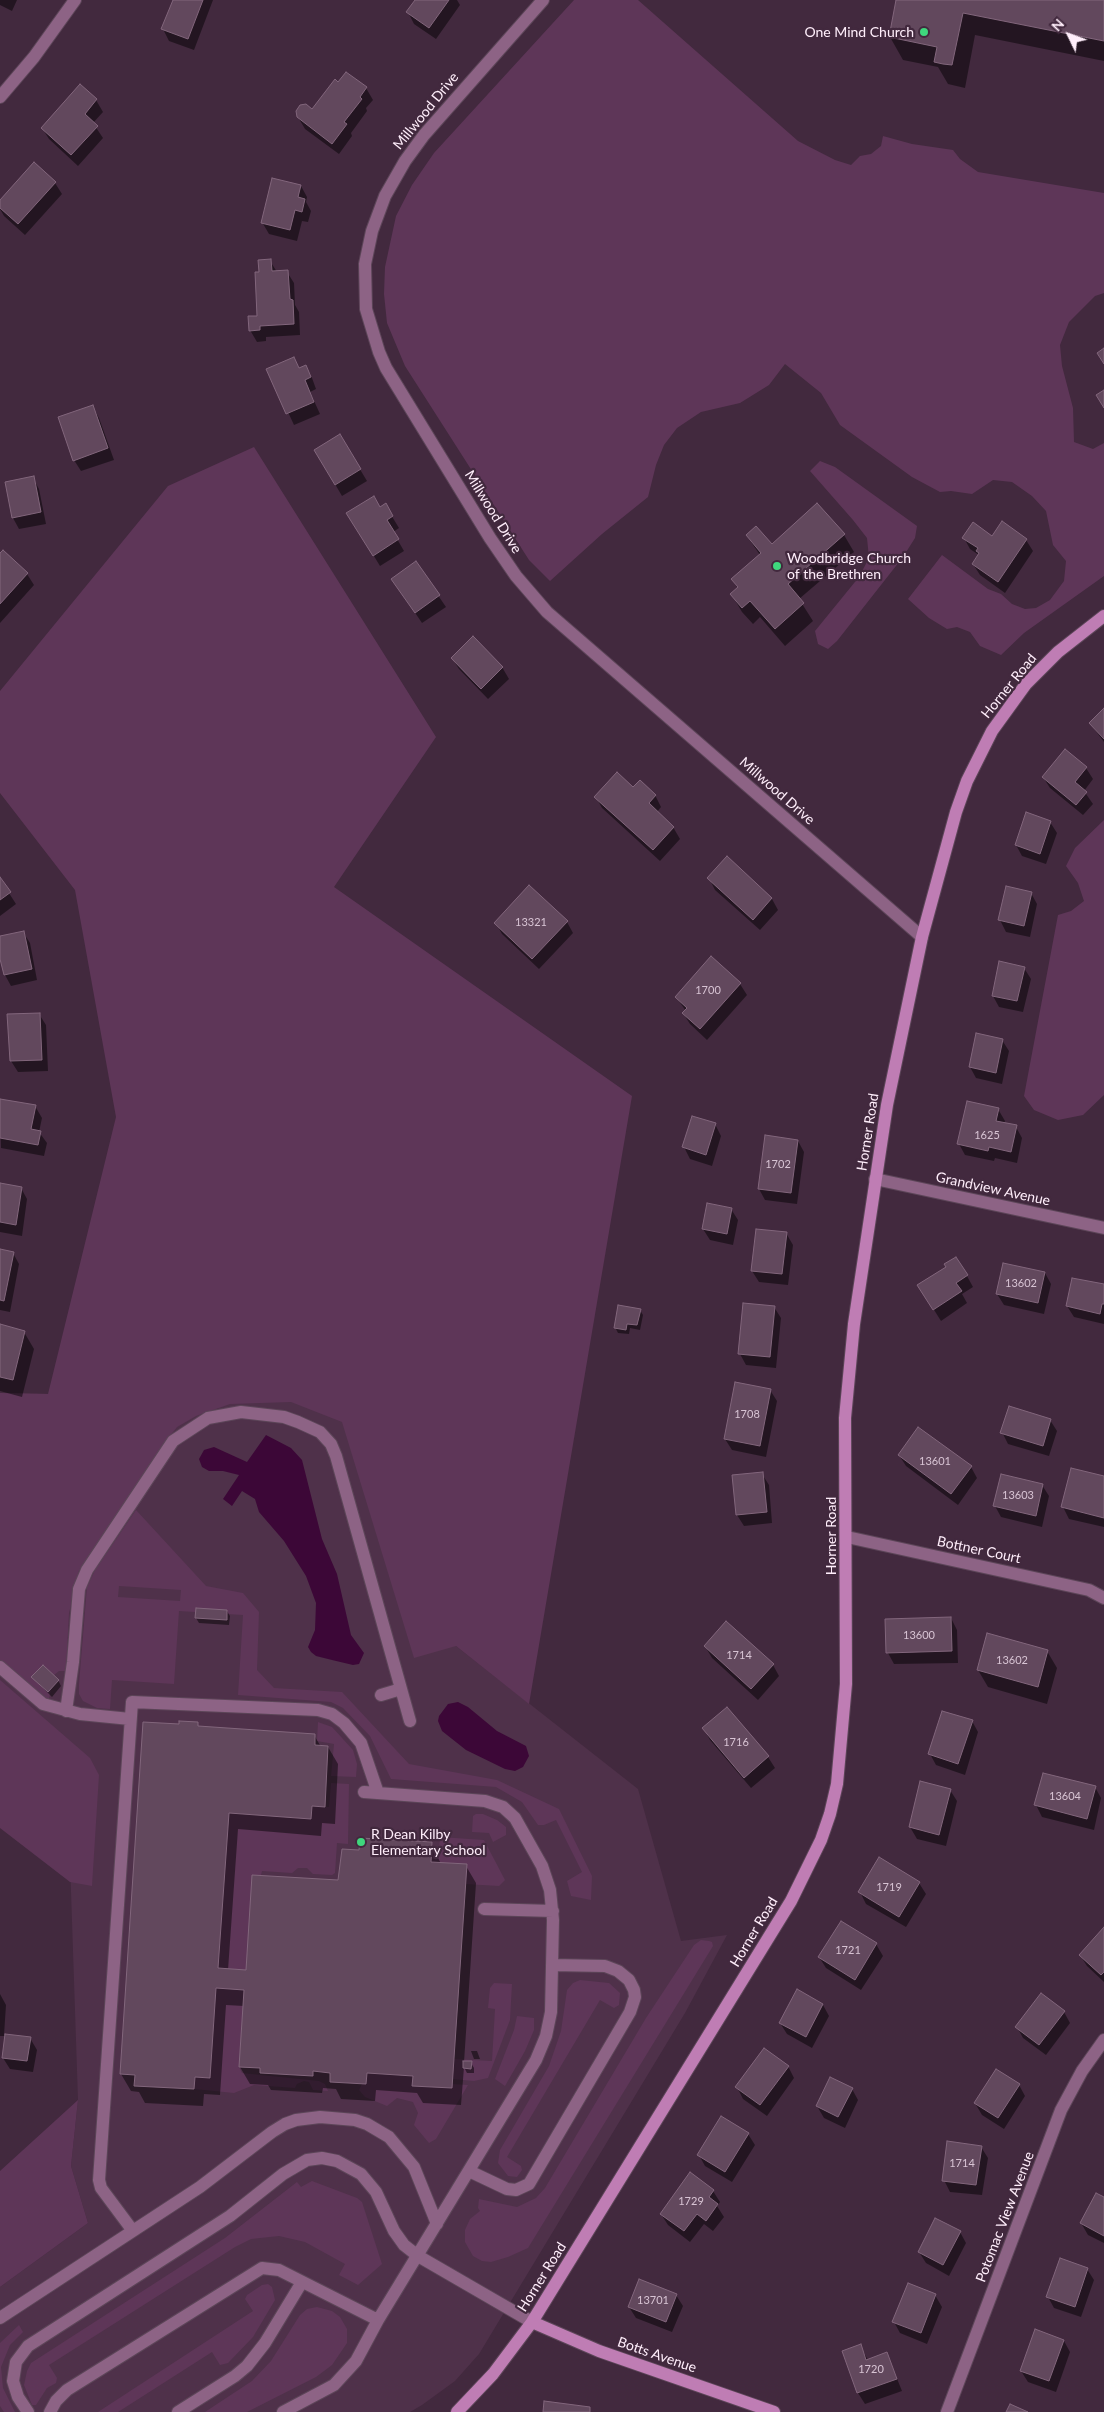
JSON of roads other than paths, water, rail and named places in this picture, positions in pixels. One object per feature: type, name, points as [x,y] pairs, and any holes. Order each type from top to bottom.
[{"type":"main road","name":"Horner Road","points":[[457,2412],[493,2374],[532,2322],[786,1908],[808,1870],[821,1840],[830,1814],[837,1784],[846,1684],[847,1537],[845,1418],[854,1324],[897,1050],[922,937],[956,812],[967,781],[992,731],[1026,684],[1058,652],[1104,616]]},
{"type":"main road","name":"Botts Avenue","points":[[532,2322],[599,2350],[774,2412]]},
{"type":"street","points":[[0,97],[34,57],[75,0]]},
{"type":"street","name":"Millwood Drive","points":[[543,0],[424,135],[405,161],[385,196],[372,230],[365,264],[366,309],[379,352],[386,368],[490,538],[516,576],[547,612],[922,937]]},
{"type":"street","name":"Grandview Avenue","points":[[876,1179],[1104,1228]]},
{"type":"street","points":[[66,1711],[74,1662],[79,1589],[87,1570],[173,1441],[208,1418],[241,1412],[284,1417],[320,1432],[331,1444],[336,1456],[410,1721]]},
{"type":"street","name":"Bottner Court","points":[[847,1537],[1044,1579],[1089,1590],[1104,1598]]},
{"type":"street","points":[[0,1667],[37,1700],[66,1711],[130,1719]]},
{"type":"street","points":[[381,1695],[401,1689]]},
{"type":"street","points":[[133,2231],[101,2188],[99,2180],[132,1702],[318,1710],[332,1714],[344,1723],[361,1744],[378,1793]]},
{"type":"street","points":[[283,2412],[328,2389],[349,2371],[536,2060],[544,2044],[551,2012],[553,1911],[548,1878],[523,1829],[503,1807],[485,1801],[364,1792]]},
{"type":"street","points":[[484,1909],[553,1911]]},
{"type":"street","points":[[469,2171],[507,2189],[516,2190],[529,2184],[630,2012],[635,1997],[634,1990],[628,1980],[618,1971],[605,1966],[552,1965]]},
{"type":"street","name":"Potomac View Avenue","points":[[947,2412],[1061,2110],[1082,2071],[1104,2040]]},
{"type":"street","points":[[0,2318],[200,2186],[285,2124],[320,2117],[336,2117],[367,2124],[389,2137],[414,2168],[437,2224]]},
{"type":"street","points":[[28,2412],[18,2397],[13,2376],[16,2362],[28,2346],[230,2216],[282,2174],[307,2160],[322,2158],[337,2161],[369,2180],[394,2231],[404,2245],[418,2256],[532,2322]]},
{"type":"street","points":[[50,2412],[56,2401],[67,2390],[257,2270],[273,2268],[378,2320]]},
{"type":"street","points":[[178,2412],[247,2366],[265,2343],[302,2282]]},
{"type":"place","name":"One Mind Church","points":[[924,32]]},
{"type":"place","name":"Woodbridge Church of the Brethren","points":[[777,566]]},
{"type":"place","name":"R Dean Kilby Elementary School","points":[[361,1842]]}]
